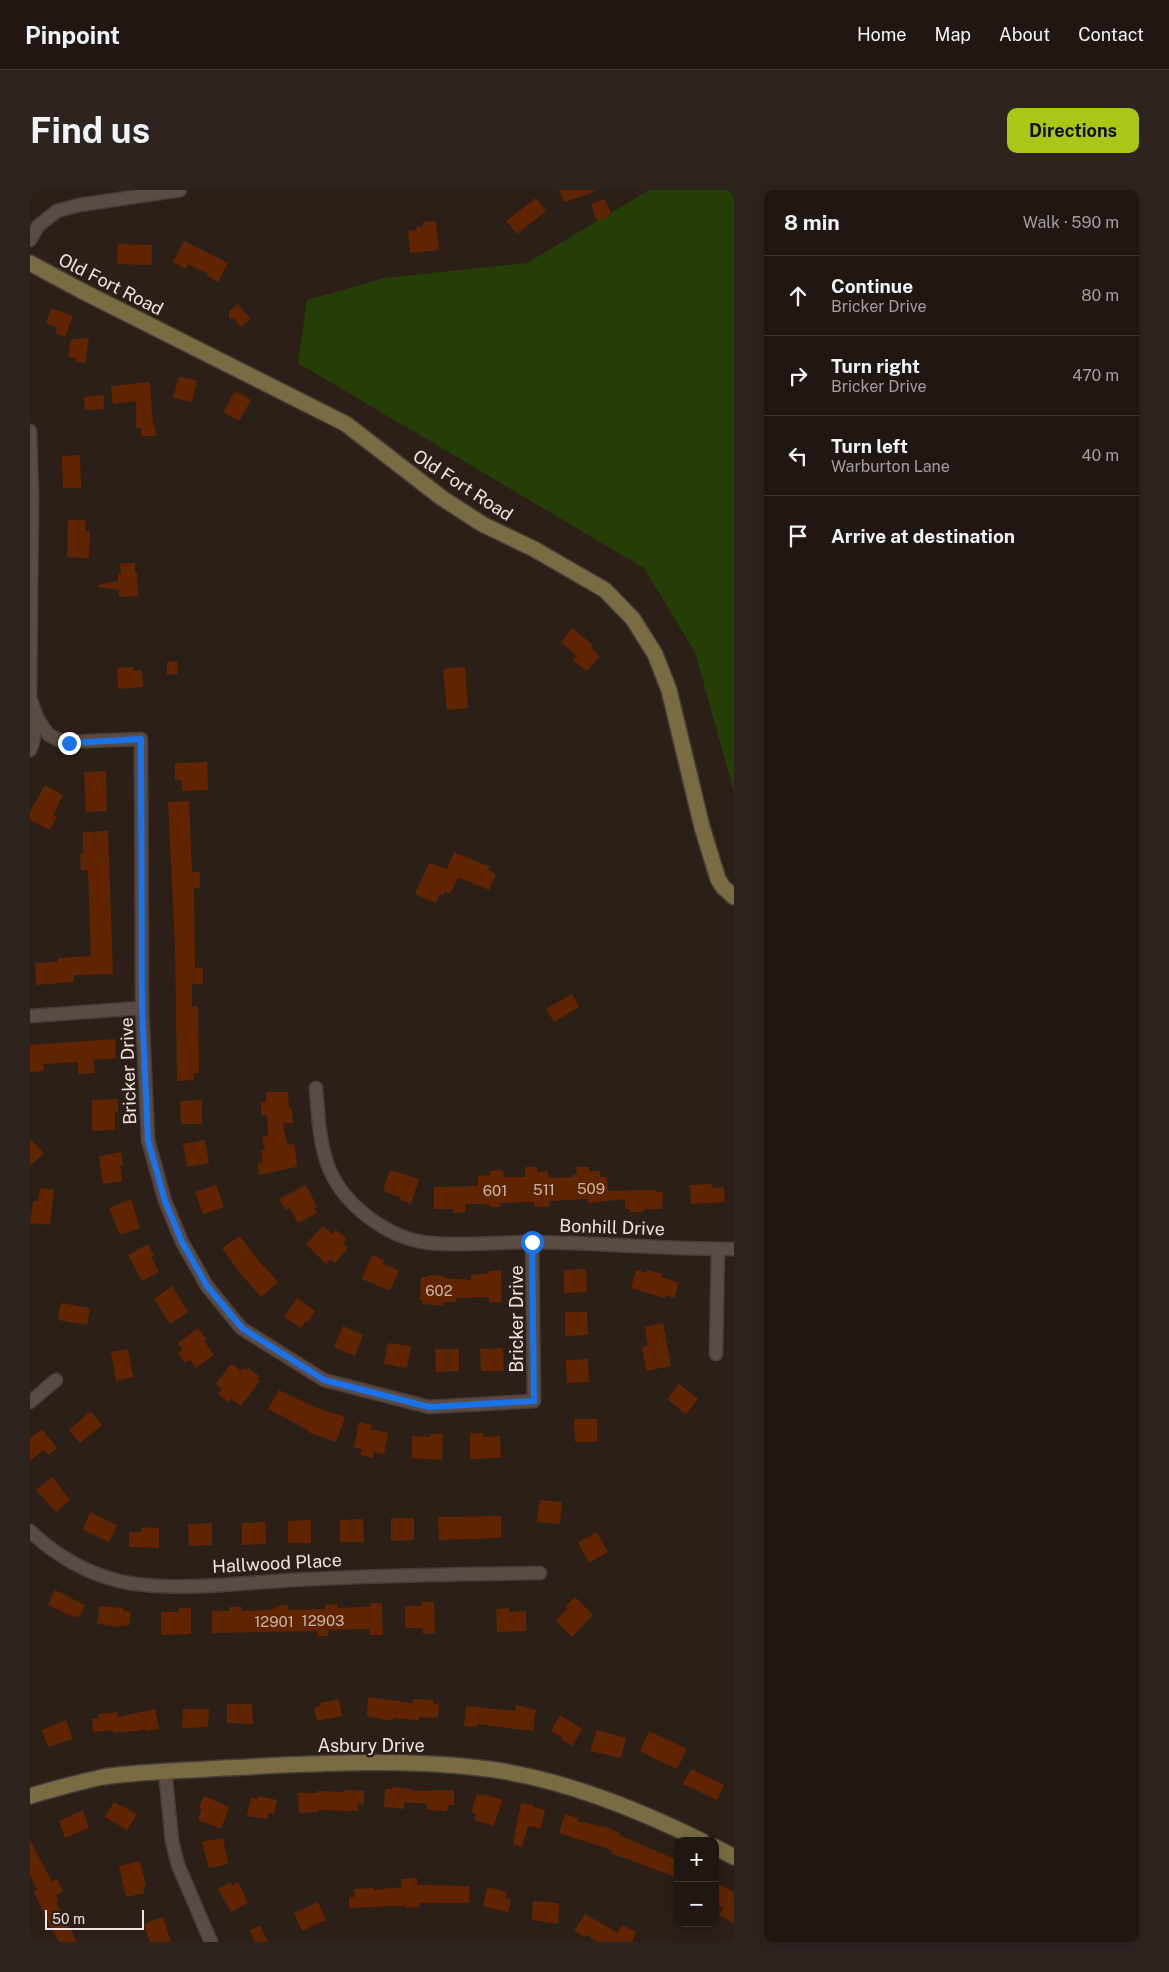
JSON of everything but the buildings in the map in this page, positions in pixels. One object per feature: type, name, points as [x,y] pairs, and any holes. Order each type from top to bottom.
[{"type":"main road","name":"Old Fort Road","points":[[30,263],[346,424],[442,498],[482,524],[534,549],[605,590],[633,619],[655,654],[669,690],[702,827],[718,879],[722,887],[734,897]]},
{"type":"main road","name":"Asbury Drive","points":[[30,1796],[69,1784],[104,1777],[165,1770],[415,1762],[481,1768],[549,1782],[594,1795],[668,1824],[694,1837]]},
{"type":"main road","points":[[719,1849],[734,1857]]},
{"type":"street","points":[[30,240],[38,226],[57,212],[79,205],[180,190]]},
{"type":"street","points":[[30,431],[30,698],[35,731],[30,750]]},
{"type":"street","name":"Bricker Drive","points":[[30,698],[37,718],[43,727],[49,735],[63,742],[141,739],[142,1008],[148,1140],[165,1201],[182,1242],[207,1286],[242,1328],[324,1380],[429,1407],[534,1401],[532,1242]]},
{"type":"street","points":[[30,1016],[142,1008]]},
{"type":"street","name":"Bonhill Drive","points":[[316,1088],[322,1141],[328,1165],[339,1185],[367,1216],[405,1237],[430,1243],[532,1242],[734,1249]]},
{"type":"street","points":[[716,1354],[718,1249]]},
{"type":"street","points":[[30,1402],[56,1380]]},
{"type":"street","name":"Hallwood Place","points":[[30,1531],[63,1558],[89,1571],[115,1580],[144,1584],[180,1586],[381,1575],[540,1573]]},
{"type":"street","points":[[165,1770],[172,1841],[178,1865],[211,1942]]},
{"type":"green space","points":[[649,190],[734,190],[734,792],[695,652],[644,568],[298,363],[307,300],[385,278],[527,263]]},
{"type":"route","points":[[69,743],[141,739],[142,1008],[148,1140],[165,1201],[182,1242],[207,1286],[242,1328],[324,1380],[429,1407],[534,1401],[532,1242]]}]
